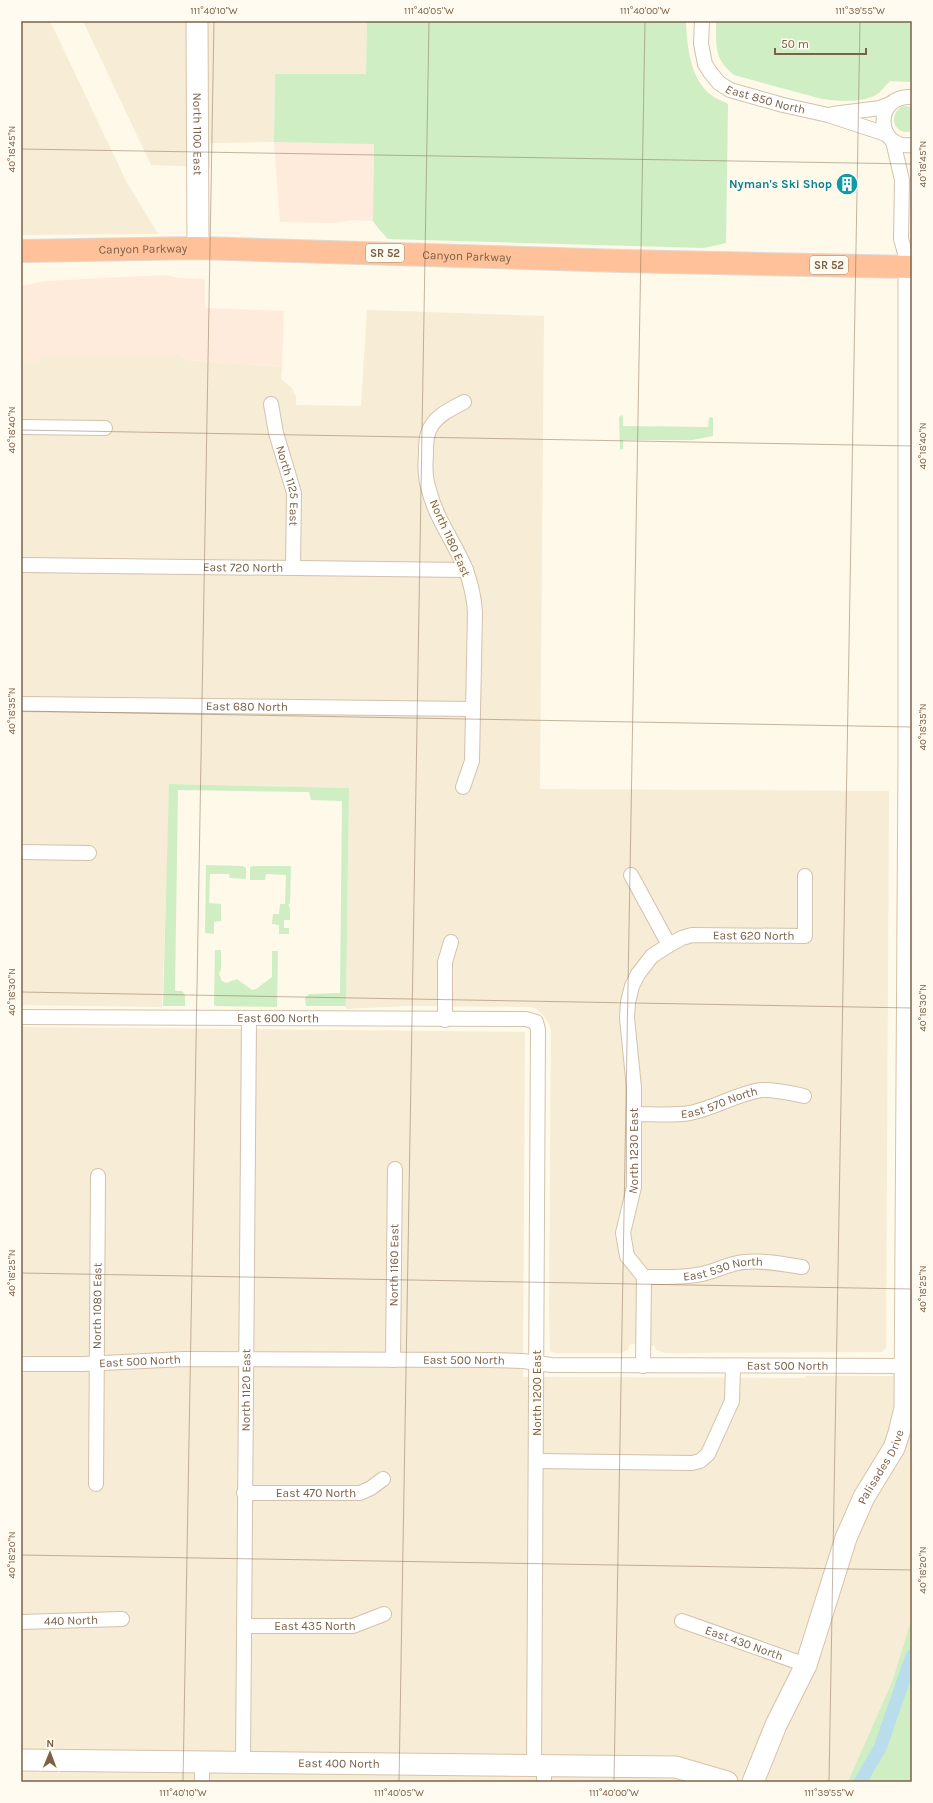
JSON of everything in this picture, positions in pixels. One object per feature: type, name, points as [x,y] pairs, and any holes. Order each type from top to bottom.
[{"type":"highway","name":"Canyon Parkway","points":[[21,251],[198,248],[623,261],[911,265]]},
{"type":"street","name":"North 1100 East","points":[[197,21],[199,72],[198,248]]},
{"type":"street","name":"East 850 North","points":[[702,21],[701,44],[703,59],[710,72],[719,83],[730,90],[783,105],[828,115],[890,138],[900,145],[912,145]]},
{"type":"street","name":"East 850 North","points":[[828,115],[880,108],[897,99],[912,97]]},
{"type":"street","name":"Palisades Drive","points":[[753,1782],[776,1725],[806,1665],[846,1538],[864,1497],[894,1448],[905,1408],[910,1165],[911,265],[901,239],[902,180],[890,138],[883,127],[885,111],[890,104]]},
{"type":"street","name":"North 1180 East","points":[[463,787],[472,761],[474,596],[466,570],[432,502],[427,482],[426,456],[427,436],[432,423],[464,402]]},
{"type":"street","name":"North 1125 East","points":[[271,404],[276,433],[294,493],[293,568]]},
{"type":"street","points":[[21,428],[106,428]]},
{"type":"street","name":"East 720 North","points":[[21,565],[466,570]]},
{"type":"street","name":"East 680 North","points":[[21,704],[473,709]]},
{"type":"street","points":[[21,852],[89,853]]},
{"type":"street","points":[[631,875],[669,945]]},
{"type":"street","name":"East 620 North","points":[[669,945],[682,938],[692,935],[805,936],[805,876]]},
{"type":"street","points":[[445,1020],[445,962],[451,942]]},
{"type":"street","name":"North 1230 East","points":[[644,1277],[627,1256],[623,1233],[634,1187],[635,1114],[632,1059],[627,1018],[628,1000],[632,986],[646,964],[652,956],[669,945]]},
{"type":"street","name":"East 600 North","points":[[21,1017],[445,1020],[526,1019],[536,1022]]},
{"type":"street","name":"North 1120 East","points":[[243,1762],[249,1019]]},
{"type":"street","name":"North 1200 East","points":[[536,1022],[538,1030],[536,1461],[540,1771]]},
{"type":"street","name":"East 570 North","points":[[635,1114],[680,1114],[692,1112],[740,1095],[761,1090],[771,1090],[804,1096]]},
{"type":"street","name":"North 1160 East","points":[[393,1360],[395,1169]]},
{"type":"street","name":"North 1080 East","points":[[96,1484],[98,1176]]},
{"type":"street","name":"East 530 North","points":[[644,1277],[691,1276],[704,1274],[731,1264],[742,1262],[775,1263],[802,1268]]},
{"type":"street","points":[[643,1366],[644,1277]]},
{"type":"street","name":"East 500 North","points":[[21,1364],[96,1363],[171,1359],[246,1359],[490,1360],[551,1365],[643,1366],[906,1366]]},
{"type":"street","points":[[536,1461],[686,1463],[700,1461],[708,1454],[732,1401],[733,1366]]},
{"type":"street","name":"East 470 North","points":[[244,1493],[360,1492],[371,1488],[383,1479]]},
{"type":"street","name":"East 435 North","points":[[244,1626],[353,1626],[384,1614]]},
{"type":"street","name":"440 North","points":[[21,1622],[122,1619]]},
{"type":"street","name":"East 430 North","points":[[682,1621],[806,1665]]},
{"type":"street","name":"East 400 North","points":[[21,1760],[202,1772],[243,1762],[540,1771],[676,1767],[726,1782]]},
{"type":"shaded area","points":[[21,21],[50,21],[126,181],[158,234],[21,235]]},
{"type":"shaded area","points":[[83,21],[367,21],[366,74],[275,74],[274,142],[210,143],[210,167],[151,165]]},
{"type":"shaded area","points":[[274,142],[374,143],[373,221],[353,220],[334,223],[280,222]]},
{"type":"shaded area","points":[[166,275],[178,278],[205,279],[205,308],[284,311],[282,367],[186,360],[179,355],[41,355],[41,362],[21,362],[21,286],[45,281]]},
{"type":"shaded area","points":[[367,310],[544,316],[540,789],[889,791],[886,1348],[882,1352],[665,1353],[656,1350],[655,1346],[630,1344],[628,1350],[621,1353],[555,1353],[550,1351],[551,1030],[549,1023],[535,1008],[528,1007],[407,1006],[346,1009],[349,788],[170,784],[162,1007],[21,1005],[21,362],[41,362],[40,355],[179,355],[186,360],[282,367],[281,379],[292,388],[296,397],[296,405],[361,406]]},
{"type":"shaded area","points":[[21,1027],[525,1032],[523,1377],[805,1378],[806,1376],[912,1376],[912,1618],[892,1682],[852,1782],[21,1782]]},
{"type":"green space","points":[[367,21],[686,22],[687,42],[691,62],[698,80],[711,95],[728,104],[726,243],[704,248],[388,239],[373,221],[374,144],[274,142],[275,74],[366,74]]},
{"type":"green space","points":[[716,21],[912,21],[912,82],[890,81],[874,96],[862,100],[842,101],[822,99],[734,75],[723,63],[716,45]]},
{"type":"green space","points":[[903,106],[912,107],[912,131],[901,131],[895,124],[895,115]]},
{"type":"green space","points":[[622,415],[623,426],[708,427],[709,418],[711,417],[713,418],[713,436],[692,440],[623,440],[623,449],[620,450],[619,417]]},
{"type":"green space","points":[[169,784],[349,788],[346,1006],[306,1006],[305,998],[309,994],[340,993],[342,801],[311,800],[309,792],[178,790],[175,991],[182,991],[185,995],[185,1006],[163,1006]]},
{"type":"green space","points":[[206,865],[243,866],[246,868],[246,879],[230,878],[229,874],[210,874],[209,903],[221,904],[221,921],[214,922],[214,934],[205,933]]},
{"type":"green space","points":[[291,866],[290,903],[288,905],[290,908],[290,920],[284,920],[284,928],[289,928],[289,934],[279,934],[279,925],[272,924],[273,914],[279,914],[280,904],[285,904],[286,875],[266,874],[265,880],[250,880],[250,867]]},
{"type":"green space","points":[[215,950],[221,950],[221,969],[219,974],[222,981],[226,983],[237,979],[252,990],[256,989],[272,977],[272,951],[278,951],[277,1007],[214,1005]]},
{"type":"green space","points":[[912,1618],[912,1782],[848,1782],[892,1682]]},
{"type":"waterway","points":[[860,1782],[880,1748],[912,1656]]},
{"type":"place","name":"Nyman's Ski Shop","points":[[847,184]]}]
